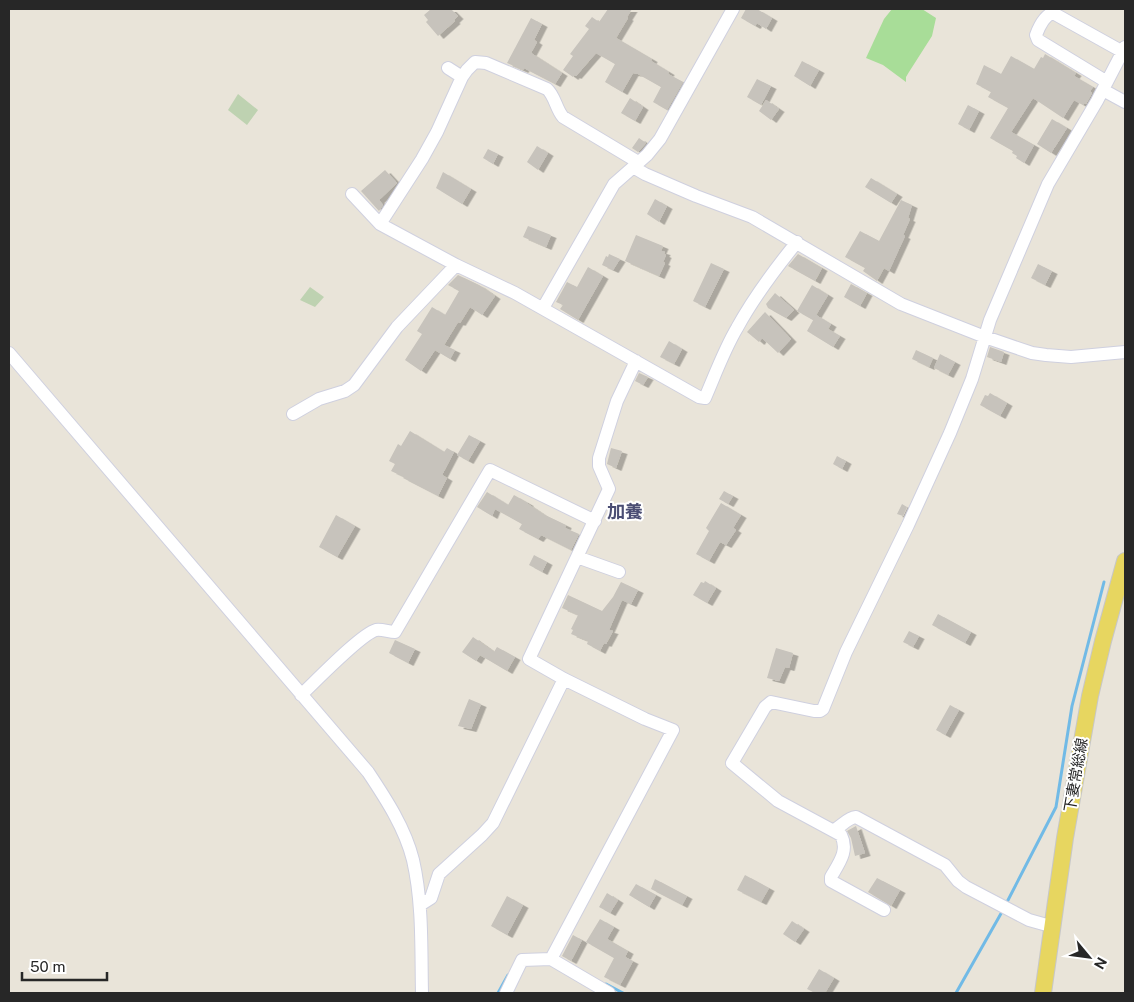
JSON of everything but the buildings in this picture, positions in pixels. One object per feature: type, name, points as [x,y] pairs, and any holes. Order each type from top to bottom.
[{"type":"main road","name":"下妻常総線","points":[[1043,993],[1067,829],[1090,696],[1102,641],[1125,561]]},
{"type":"street","points":[[543,308],[609,191],[621,176],[647,155],[660,139],[733,9]]},
{"type":"street","points":[[884,910],[831,881],[831,877],[844,854],[841,835],[778,800],[732,763],[765,707],[772,702],[814,711],[823,709],[846,652],[950,433],[972,379],[984,337],[1001,291],[1048,184],[1105,86],[1124,49],[1053,13],[1047,16],[1037,31],[1036,36],[1038,40],[1105,86],[1125,102]]},
{"type":"street","points":[[380,224],[422,160],[443,120],[462,76],[472,65],[480,62],[547,89],[551,92],[558,111],[563,117],[636,165],[645,174],[752,217],[901,304],[984,337],[1046,356],[1071,357],[1125,352]]},
{"type":"street","points":[[448,68],[462,76]]},
{"type":"street","points":[[352,194],[380,224],[543,308],[698,397],[705,398],[727,346],[737,328],[776,268],[797,242]]},
{"type":"street","points":[[293,414],[319,399],[345,391],[354,385],[398,327],[456,264]]},
{"type":"street","points":[[9,353],[368,772],[402,831],[412,859],[420,905],[422,993]]},
{"type":"street","points":[[550,959],[672,730],[645,719],[529,660],[610,489],[599,466],[599,458],[617,402],[636,361]]},
{"type":"street","points":[[301,695],[373,631],[395,632],[490,470],[595,521]]},
{"type":"street","points":[[578,557],[619,572]]},
{"type":"street","points":[[420,905],[431,898],[439,874],[493,823],[564,679]]},
{"type":"street","points":[[834,830],[841,827],[851,818],[856,817],[946,866],[958,881],[966,887],[1029,920],[1054,926]]},
{"type":"street","points":[[506,993],[522,960],[550,959],[609,993]]},
{"type":"green space","points":[[892,9],[922,9],[936,18],[932,36],[906,77],[906,82],[883,65],[866,58],[884,19]]},
{"type":"green space","points":[[238,94],[258,110],[247,125],[228,110]]},
{"type":"green space","points":[[310,287],[324,297],[315,307],[300,300]]},
{"type":"waterway","points":[[1006,904],[1056,807],[1072,706],[1104,582]]},
{"type":"waterway","points":[[956,993],[1003,910]]},
{"type":"waterway","points":[[498,993],[508,975]]},
{"type":"waterway","points":[[606,984],[623,993]]},
{"type":"district","name":"加養","points":[[625,512]]}]
